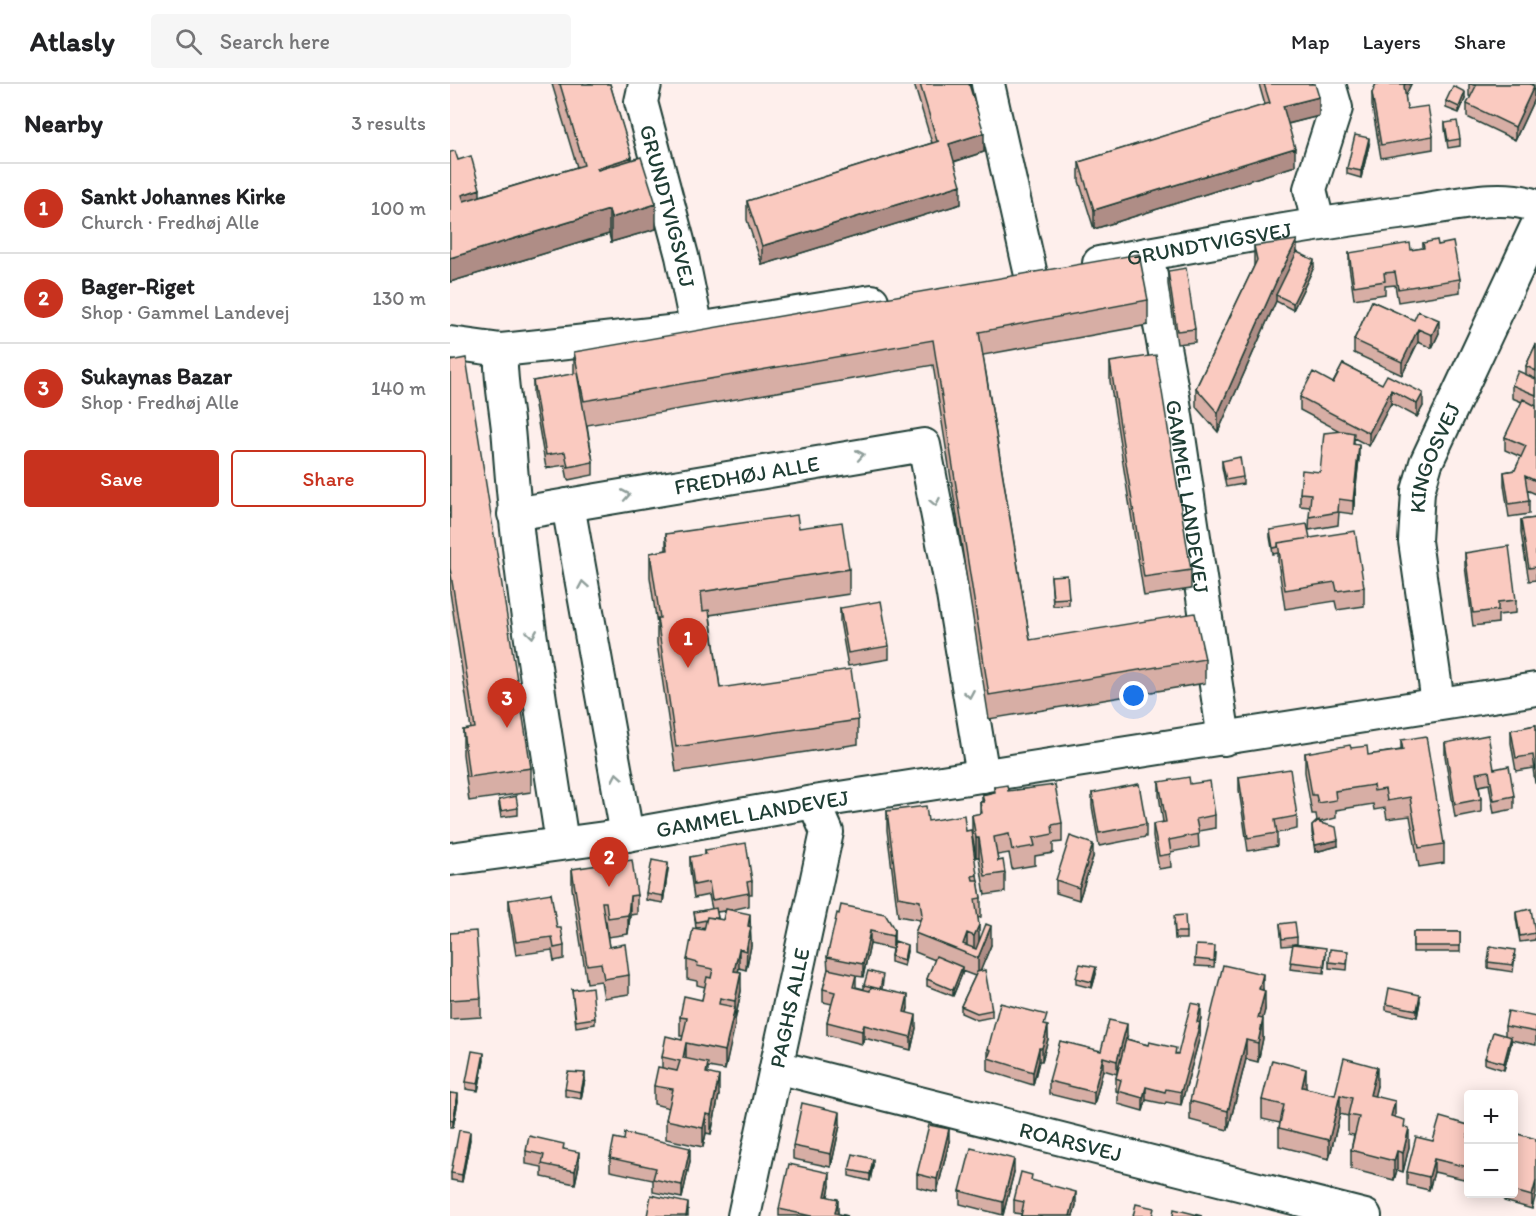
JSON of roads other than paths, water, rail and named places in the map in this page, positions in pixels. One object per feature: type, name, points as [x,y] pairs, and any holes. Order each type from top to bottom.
[{"type":"street","name":"GRUNDTVIGSVEJ","points":[[645,84],[641,102],[682,256],[697,329]]},
{"type":"street","name":"GRUNDTVIGSVEJ","points":[[988,84],[1039,273],[1317,223],[1492,200],[1527,202],[1536,206]]},
{"type":"street","name":"GRUNDTVIGSVEJ","points":[[1317,223],[1310,189],[1336,108],[1329,84]]},
{"type":"street","name":"KINGOSVEJ","points":[[1438,703],[1415,541],[1418,491],[1426,463],[1536,228]]},
{"type":"street","name":"GAMMEL LANDEVEJ","points":[[1147,254],[1173,396],[1224,739]]},
{"type":"street","points":[[450,344],[501,350],[697,329],[904,296]]},
{"type":"street","points":[[501,350],[500,364],[507,410],[514,514],[562,843]]},
{"type":"street","name":"FREDHØJ ALLE","points":[[514,514],[924,445],[952,589],[983,777]]},
{"type":"street","points":[[568,505],[627,835]]},
{"type":"street","name":"GAMMEL LANDEVEJ","points":[[450,859],[627,835],[814,802],[1536,688]]},
{"type":"street","name":"PAGHS ALLE","points":[[744,1216],[827,832],[814,802]]},
{"type":"street","name":"ROARSVEJ","points":[[777,1067],[1365,1216]]},
{"type":"place","name":"Sankt Johannes Kirke","points":[[688,668]]},
{"type":"place","name":"Sukaynas Bazar","points":[[507,728]]},
{"type":"place","name":"Bager-Riget","points":[[609,887]]}]
